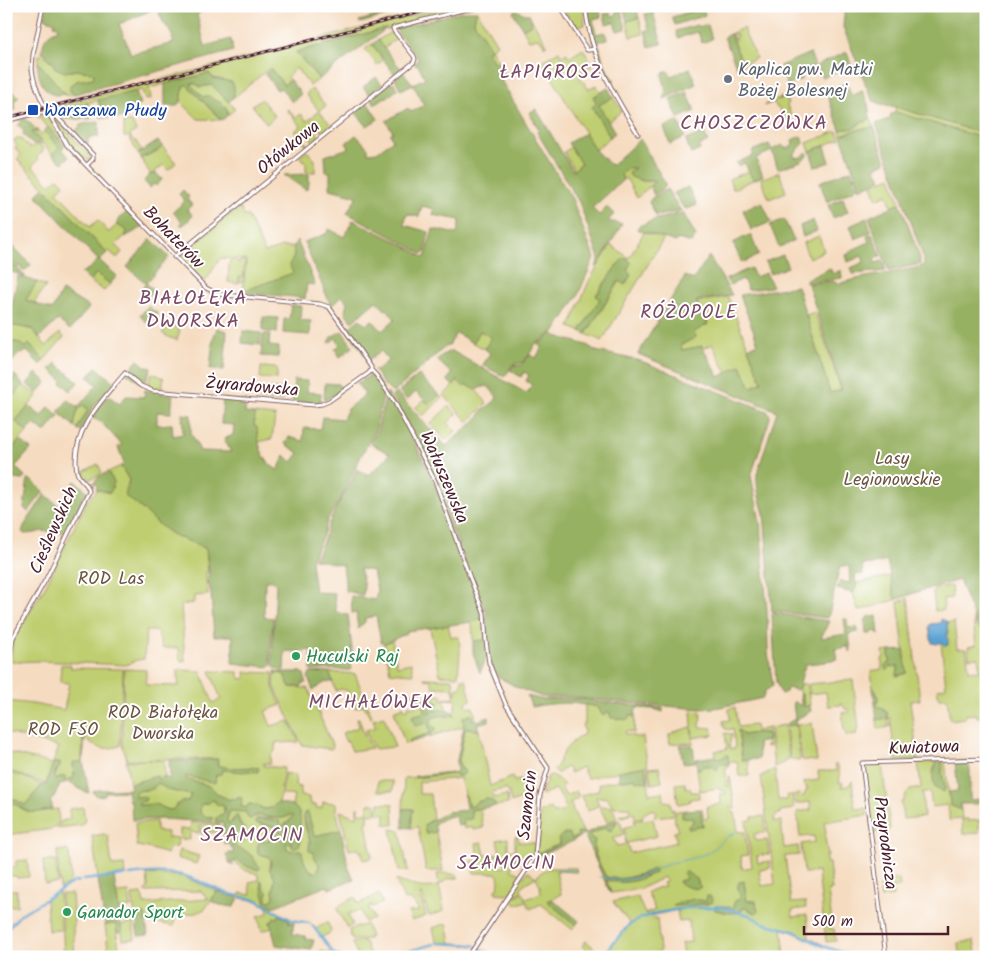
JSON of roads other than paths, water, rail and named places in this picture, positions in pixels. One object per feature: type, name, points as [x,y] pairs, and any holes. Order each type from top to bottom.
[{"type":"street","name":"Bohaterów","points":[[43,6],[33,55],[32,70],[37,89],[47,110],[68,145],[174,257],[200,283],[218,294],[326,305]]},
{"type":"street","name":"Ołówkowa","points":[[174,257],[414,62],[414,56],[393,28],[478,6]]},
{"type":"street","points":[[560,6],[587,50],[594,49]]},
{"type":"street","points":[[585,6],[588,28],[594,49],[607,82],[638,134]]},
{"type":"street","points":[[6,122],[40,113],[54,114],[93,155],[93,159],[87,165]]},
{"type":"street","name":"Wałuszewska","points":[[326,305],[395,403],[435,481],[485,615],[487,652],[495,680]]},
{"type":"street","name":"Żyrardowska","points":[[77,461],[77,452],[88,418],[125,374],[141,386],[153,391],[317,405],[329,401],[371,370]]},
{"type":"street","name":"Cieślewskich","points":[[6,665],[9,663],[13,638],[46,581],[89,492],[88,486],[78,475],[77,461]]},
{"type":"street","name":"Szamocin","points":[[468,957],[535,857],[540,795],[548,769],[506,705],[495,680]]},
{"type":"street","name":"Kwiatowa","points":[[862,763],[986,758]]},
{"type":"street","name":"Przyrodnicza","points":[[862,763],[886,957]]},
{"type":"water","points":[[941,619],[946,621],[947,627],[948,645],[945,646],[941,642],[937,644],[932,643],[929,627],[930,624],[941,623]]},
{"type":"waterway","points":[[708,853],[736,832]]},
{"type":"waterway","points":[[605,878],[615,880],[631,879],[669,864],[707,853]]},
{"type":"waterway","points":[[556,870],[576,871]]},
{"type":"waterway","points":[[130,875],[149,873],[182,875],[223,892],[238,896]]},
{"type":"waterway","points":[[83,880],[126,875]]},
{"type":"waterway","points":[[74,882],[79,881]]},
{"type":"waterway","points":[[33,907],[72,883]]},
{"type":"waterway","points":[[241,897],[257,900],[292,920],[309,923]]},
{"type":"waterway","points":[[604,957],[628,926],[641,918],[686,908],[719,907],[749,915],[763,923],[794,931],[814,942],[855,957]]},
{"type":"waterway","points":[[6,930],[21,914],[31,908]]},
{"type":"waterway","points":[[312,925],[334,954],[340,956]]},
{"type":"waterway","points":[[438,943],[474,945]]},
{"type":"waterway","points":[[409,951],[434,944]]},
{"type":"waterway","points":[[477,947],[498,957]]},
{"type":"waterway","points":[[390,957],[406,951]]},
{"type":"railway","points":[[6,118],[445,6]]},
{"type":"place","name":"Kaplica pw. Matki Bożej Bolesnej","points":[[728,79]]},
{"type":"place","name":"Warszawa Płudy","points":[[33,110]]},
{"type":"place","name":"Huculski Raj","points":[[296,656]]},
{"type":"place","name":"Ganador Sport","points":[[67,912]]},
{"type":"district","name":"ŁAPIGROSZ","points":[[551,71]]},
{"type":"district","name":"CHOSZCZÓWKA","points":[[754,122]]},
{"type":"district","name":"BIAŁOŁĘKA DWORSKA","points":[[193,308]]},
{"type":"district","name":"RÓŻOPOLE","points":[[689,311]]},
{"type":"district","name":"MICHAŁÓWEK","points":[[371,701]]},
{"type":"district","name":"SZAMOCIN","points":[[252,834]]},
{"type":"district","name":"SZAMOCIN","points":[[506,862]]},
{"type":"park label","name":"Lasy Legionowskie","points":[[892,468]]},
{"type":"park label","name":"ROD Las","points":[[111,578]]},
{"type":"park label","name":"ROD Białołęka Dworska","points":[[163,722]]},
{"type":"park label","name":"ROD FSO","points":[[63,729]]}]
